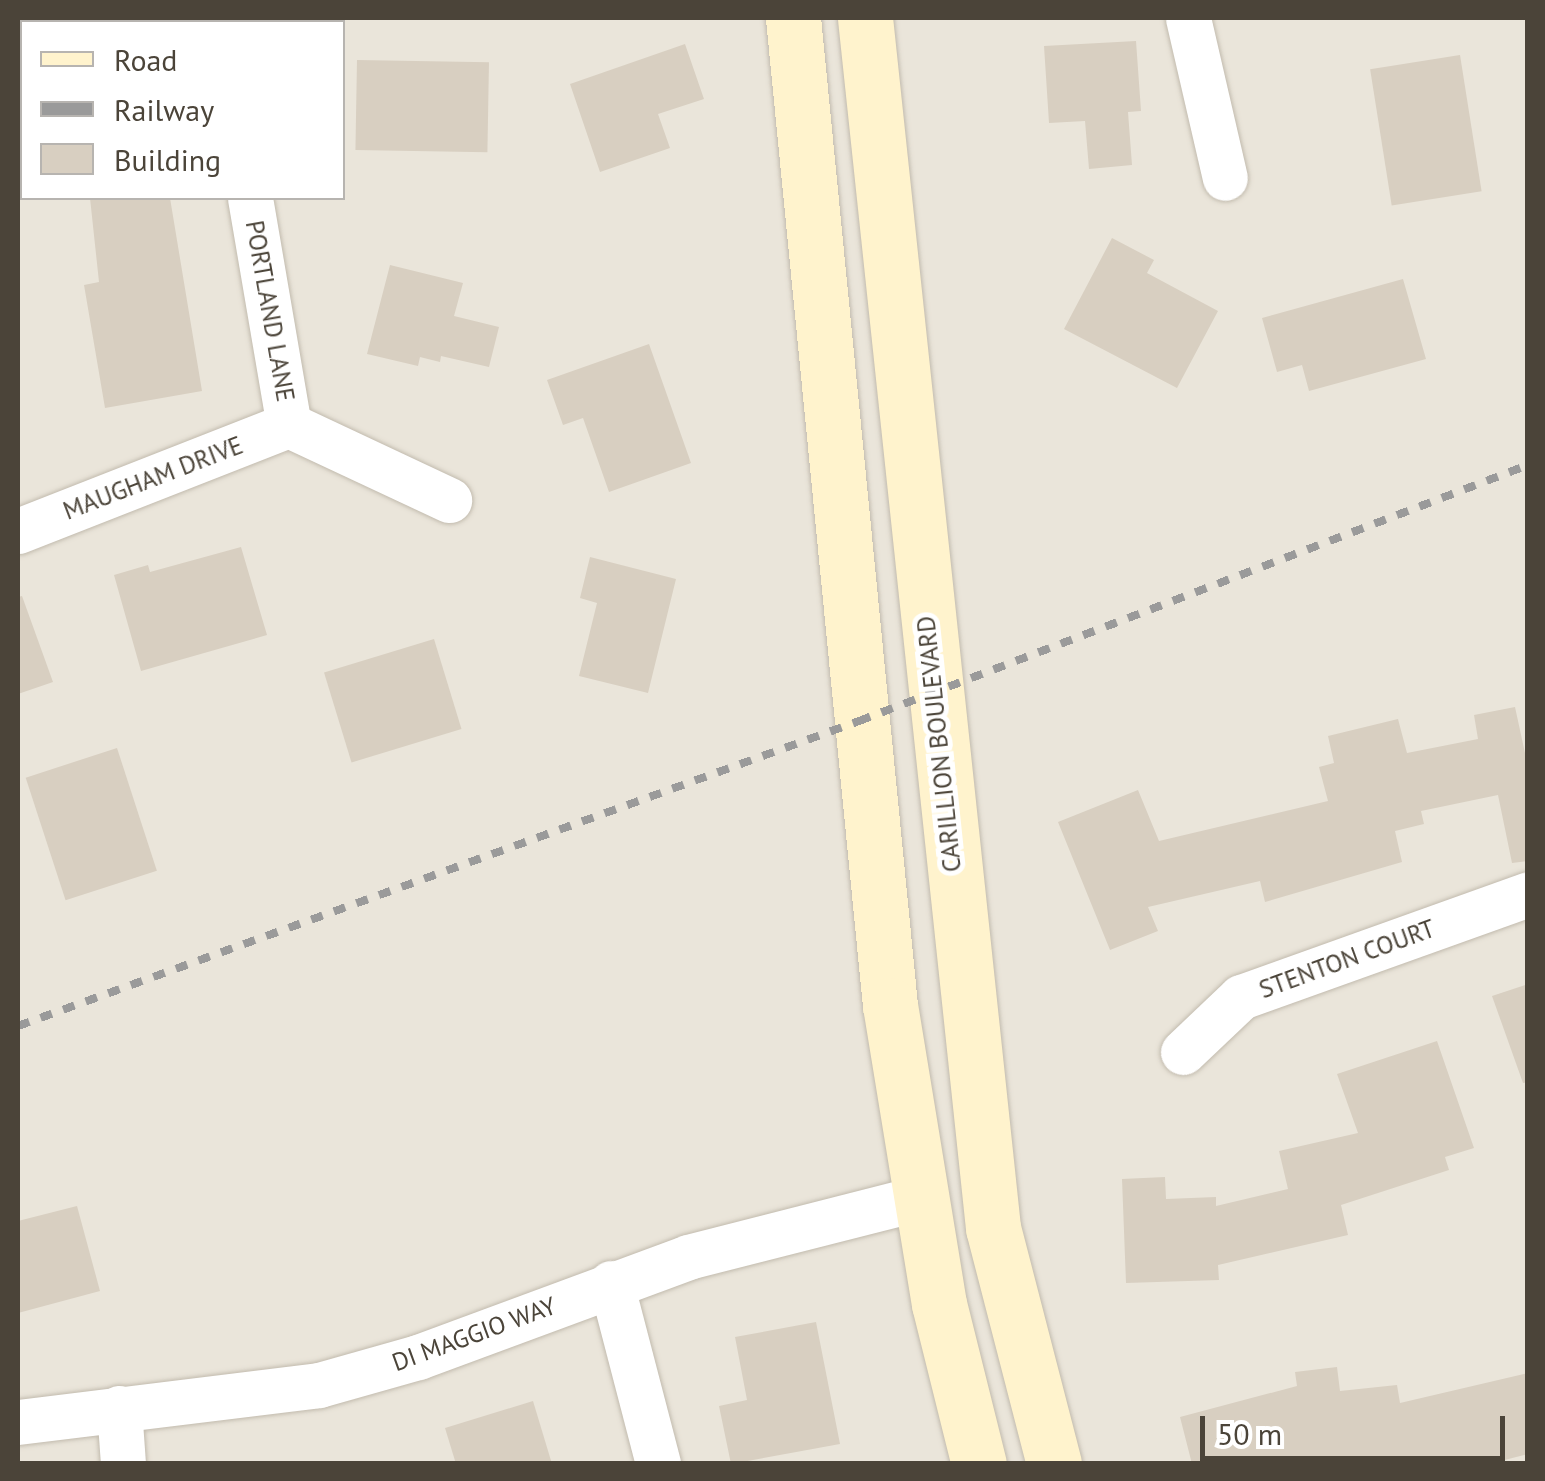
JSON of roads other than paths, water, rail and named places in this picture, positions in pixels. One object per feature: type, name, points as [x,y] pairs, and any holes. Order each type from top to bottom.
[{"type":"street","points":[[793,18],[890,1004],[920,1198],[979,1464]]},
{"type":"street","name":"CARILLION BOULEVARD","points":[[864,18],[994,1228],[1054,1464]]},
{"type":"street","points":[[1188,18],[1225,178]]},
{"type":"street","name":"PORTLAND LANE","points":[[250,200],[289,425]]},
{"type":"street","points":[[289,425],[449,500]]},
{"type":"street","name":"MAUGHAM DRIVE","points":[[18,531],[289,425]]},
{"type":"street","name":"STENTON COURT","points":[[1183,1052],[1241,997],[1528,894]]},
{"type":"street","name":"DI MAGGIO WAY","points":[[18,1422],[318,1385],[418,1356],[611,1283],[920,1198]]},
{"type":"street","points":[[611,1283],[658,1464]]},
{"type":"street","points":[[119,1408],[124,1464]]},
{"type":"railway","points":[[18,1026],[859,721],[1528,465]]}]
